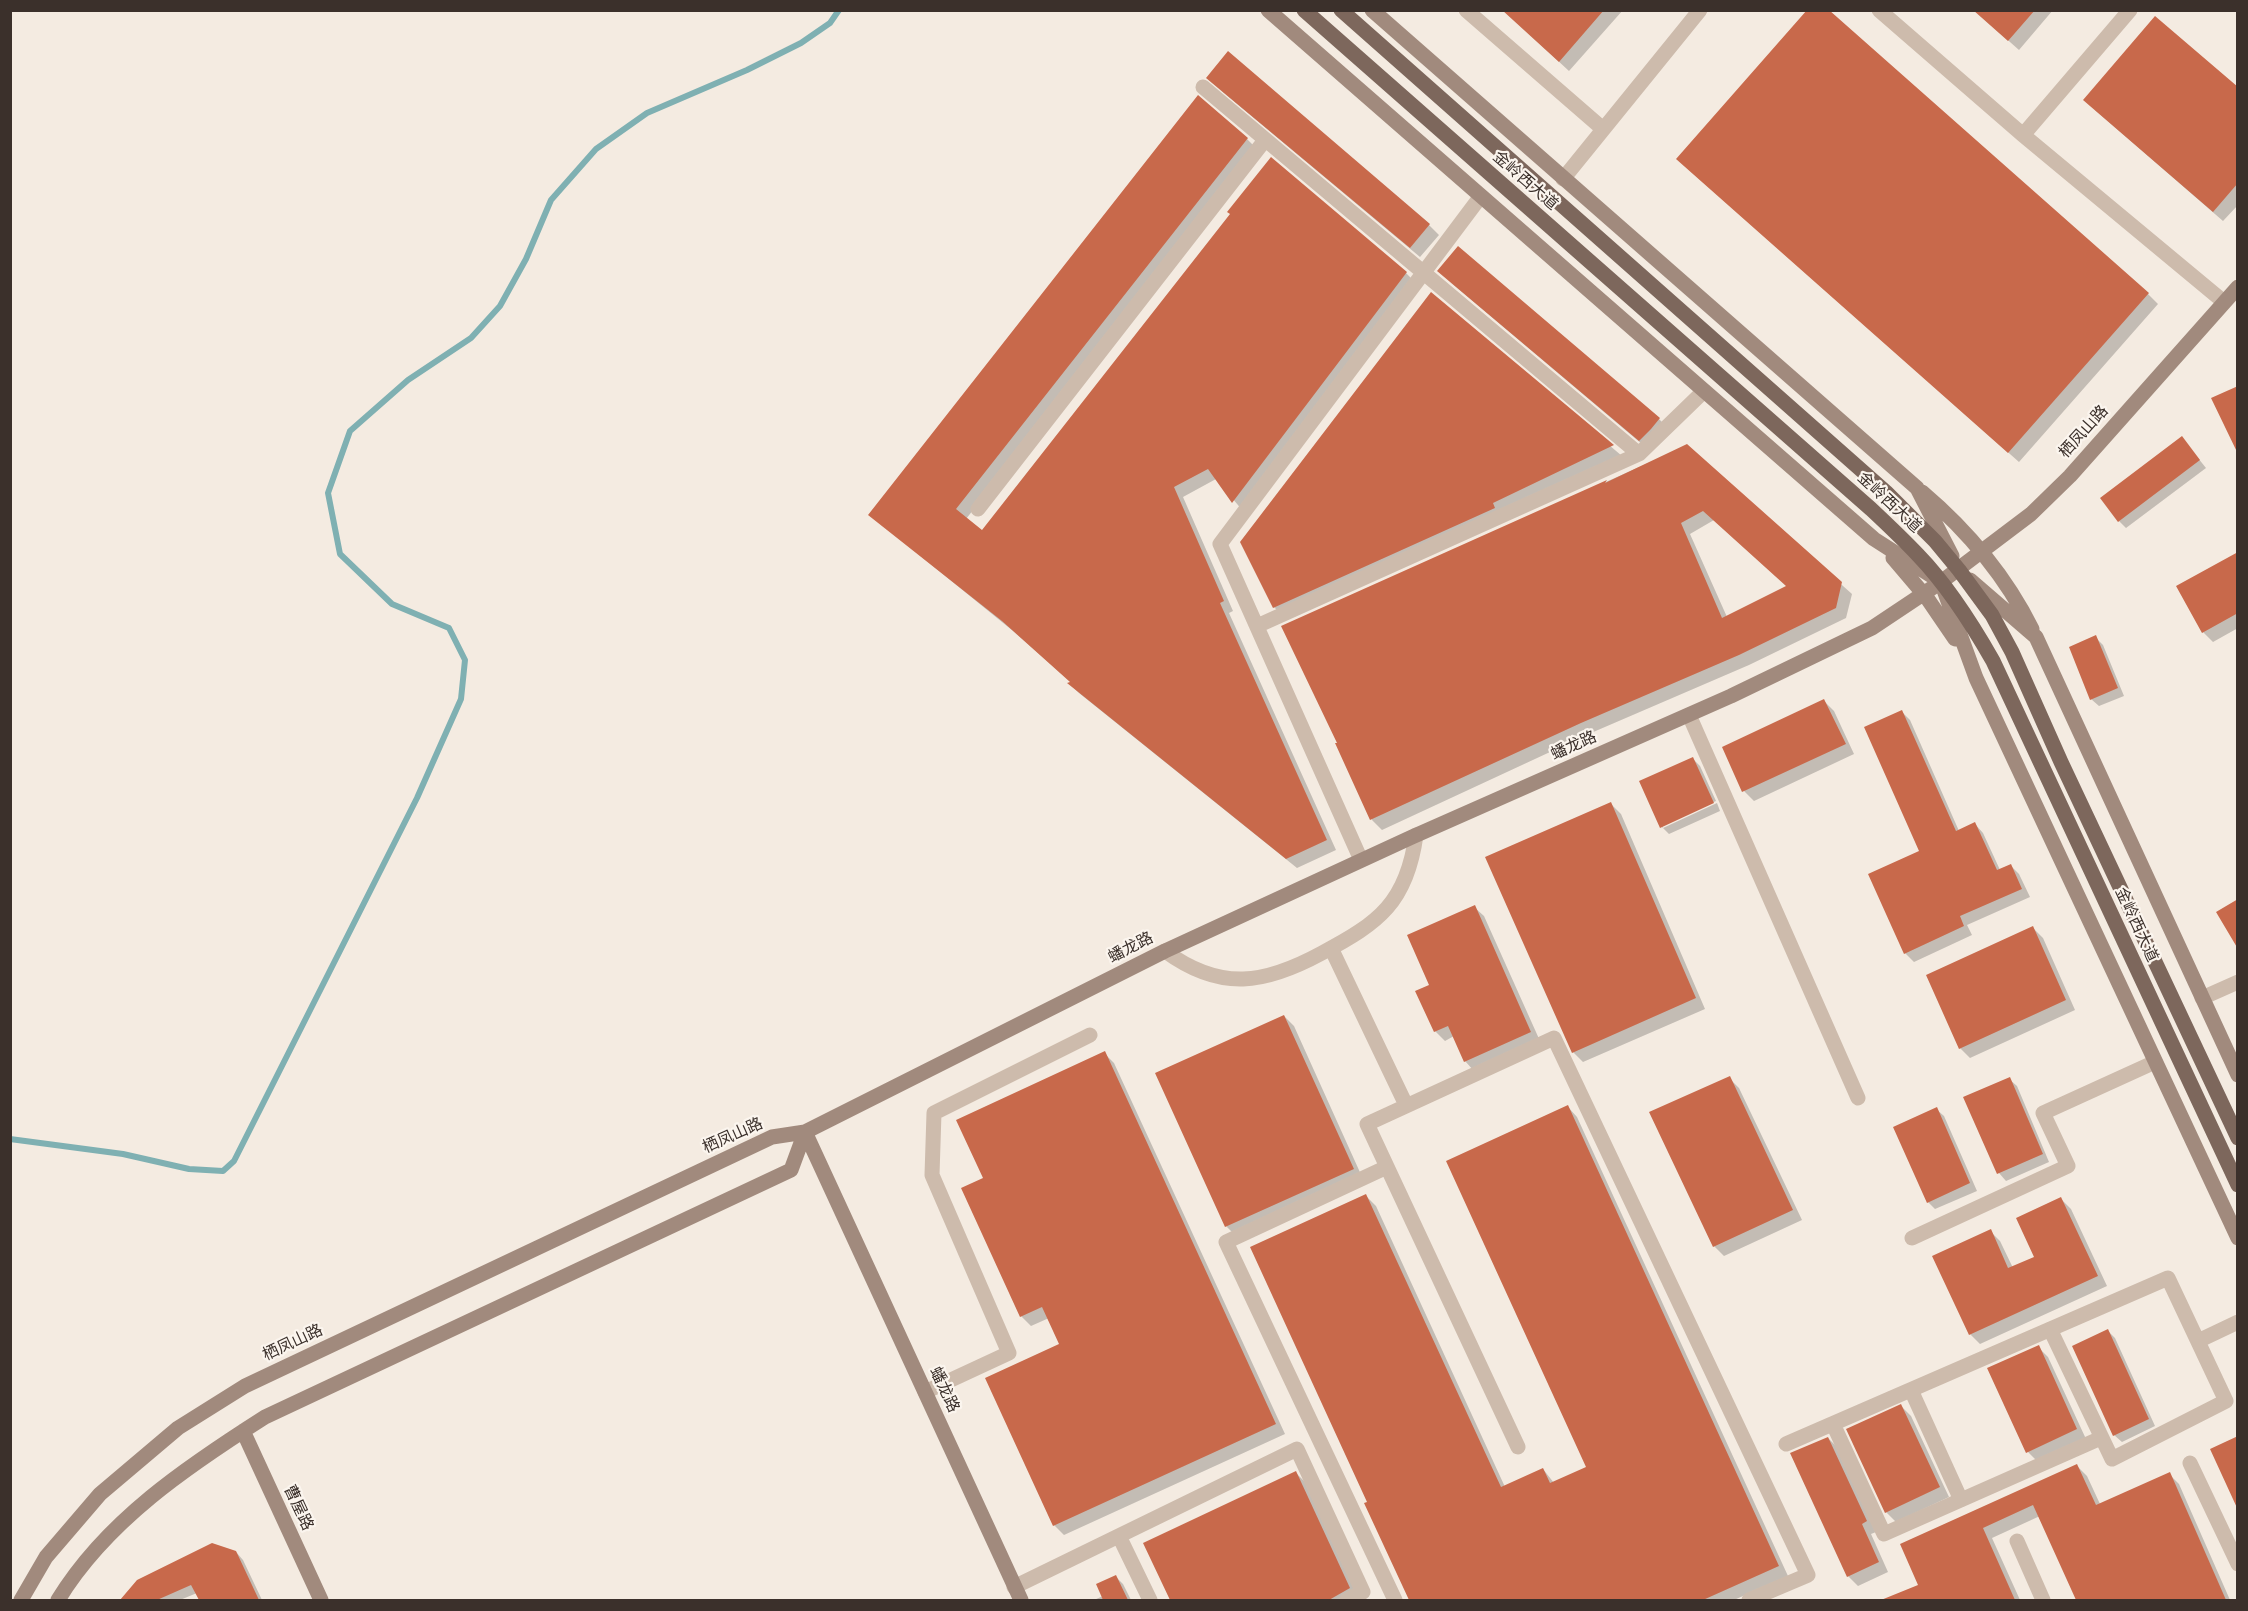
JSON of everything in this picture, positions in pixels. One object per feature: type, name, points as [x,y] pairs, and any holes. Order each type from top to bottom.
[{"type":"main road","name":"金岭西大道","points":[[1304,10],[1871,509],[1920,556],[1941,582],[1972,623],[1993,662],[2238,1185]]},
{"type":"main road","name":"金岭西大道","points":[[1341,10],[1887,492],[1935,541],[1959,570],[1992,615],[2012,652],[2061,762],[2238,1138]]},
{"type":"street","points":[[1269,10],[1874,539],[1924,594],[1946,624],[1976,678],[2238,1238]]},
{"type":"street","points":[[1372,10],[1917,488],[1964,530],[1983,552],[2004,580],[2036,637],[2238,1075]]},
{"type":"street","points":[[1466,10],[1603,129]]},
{"type":"street","points":[[1563,178],[1700,10]]},
{"type":"street","points":[[1878,10],[2023,135],[2224,302]]},
{"type":"street","points":[[2023,135],[2130,10]]},
{"type":"street","points":[[1203,87],[1639,454]]},
{"type":"street","points":[[978,509],[1265,140]]},
{"type":"street","points":[[1361,860],[1221,544],[1481,196]]},
{"type":"street","name":"栖凤山路","points":[[1941,582],[2031,514],[2070,476],[2238,287]]},
{"type":"street","points":[[1257,626],[1639,454],[1704,391]]},
{"type":"street","points":[[1917,488],[1959,570],[2036,637]]},
{"type":"street","points":[[1874,539],[1941,582],[1976,678]]},
{"type":"street","name":"蟠龙路","points":[[1017,1594],[805,1132],[1166,951],[1416,835],[1689,715],[1872,628],[1941,582]]},
{"type":"street","points":[[1689,715],[1858,1098]]},
{"type":"street","points":[[1166,951],[1179,961],[1209,975],[1241,980],[1258,979],[1290,970],[1363,931],[1389,906],[1408,873],[1416,835]]},
{"type":"street","points":[[1331,948],[1406,1105]]},
{"type":"street","points":[[2202,998],[2238,982]]},
{"type":"street","points":[[925,1392],[1009,1353],[932,1175],[934,1113],[1090,1035]]},
{"type":"street","points":[[1518,1447],[1367,1124],[1554,1038],[1808,1575],[1749,1600]]},
{"type":"street","points":[[1912,1238],[2068,1166],[2043,1113],[2155,1062]]},
{"type":"street","points":[[58,1600],[70,1581],[121,1523],[196,1462],[265,1417],[792,1170],[805,1132]]},
{"type":"street","name":"栖凤山路","points":[[21,1600],[46,1557],[100,1494],[178,1428],[245,1386],[772,1137],[805,1132]]},
{"type":"street","points":[[1387,1167],[1226,1242],[1395,1600]]},
{"type":"street","points":[[1786,1444],[1833,1424],[2050,1329],[2168,1278],[2226,1401],[2112,1459],[2050,1329]]},
{"type":"street","points":[[2198,1341],[2238,1322]]},
{"type":"street","points":[[1911,1390],[1961,1500]]},
{"type":"street","points":[[1833,1424],[1884,1534],[2102,1438]]},
{"type":"street","name":"曹屋路","points":[[243,1431],[321,1600]]},
{"type":"street","points":[[1017,1594],[1119,1536],[1297,1449],[1363,1592],[1347,1600]]},
{"type":"street","points":[[2190,1463],[2238,1564]]},
{"type":"street","points":[[1119,1536],[1150,1600]]},
{"type":"street","points":[[2018,1541],[2043,1600]]},
{"type":"building","points":[[1502,10],[1604,10],[1559,62]]},
{"type":"building","points":[[1807,10],[1829,10],[2149,293],[2008,453],[1676,159]]},
{"type":"building","points":[[1973,10],[2035,10],[2008,41]]},
{"type":"building","points":[[2155,16],[2238,87],[2238,183],[2213,212],[2083,100]]},
{"type":"building","points":[[1228,51],[1430,224],[1410,248],[1206,78]]},
{"type":"building","points":[[1198,95],[1248,138],[956,509],[982,530],[1230,214],[1227,212],[1271,157],[1407,272],[1232,503],[1208,469],[1174,487],[1224,601],[1220,603],[1327,840],[1286,859],[1067,683],[1070,682],[1002,621],[868,515]]},
{"type":"building","points":[[1458,246],[1660,418],[1639,441],[1437,271]]},
{"type":"building","points":[[1431,292],[1614,445],[1493,503],[1495,508],[1273,608],[1240,542]]},
{"type":"building","points":[[2238,386],[2238,454],[2211,398]]},
{"type":"building","points":[[2182,436],[2200,460],[2118,522],[2100,498]]},
{"type":"building","points":[[1687,444],[1842,582],[1836,608],[1739,655],[1581,723],[1370,820],[1335,743],[1337,743],[1281,626],[1607,480],[1605,483]],"holes":[[[1703,511],[1786,586],[1722,618],[1681,523]]]},
{"type":"building","points":[[2238,552],[2238,613],[2202,633],[2176,586]]},
{"type":"building","points":[[2096,635],[2118,688],[2090,700],[2069,647]]},
{"type":"building","points":[[1824,699],[1846,744],[1742,792],[1722,747]]},
{"type":"building","points":[[1902,710],[1956,831],[1975,822],[1997,870],[2011,864],[2022,889],[1960,916],[1964,926],[1904,954],[1868,874],[1919,851],[1864,727]]},
{"type":"building","points":[[1693,757],[1714,803],[1660,828],[1639,781]]},
{"type":"building","points":[[1611,802],[1696,998],[1572,1053],[1485,857]]},
{"type":"building","points":[[2238,899],[2238,949],[2216,912]]},
{"type":"building","points":[[1475,905],[1531,1032],[1464,1062],[1448,1026],[1434,1032],[1415,991],[1429,985],[1407,935]]},
{"type":"building","points":[[2033,926],[2066,1000],[1959,1049],[1926,975]]},
{"type":"building","points":[[1284,1015],[1354,1169],[1225,1227],[1155,1073]]},
{"type":"building","points":[[1105,1051],[1276,1424],[1053,1526],[985,1378],[1059,1344],[1042,1307],[1020,1317],[961,1188],[983,1178],[956,1120]]},
{"type":"building","points":[[1730,1076],[1793,1210],[1713,1247],[1649,1112]]},
{"type":"building","points":[[2010,1077],[2043,1154],[1997,1174],[1963,1097]]},
{"type":"building","points":[[1568,1105],[1779,1566],[1703,1600],[1409,1600],[1364,1503],[1367,1502],[1250,1247],[1366,1194],[1501,1487],[1543,1468],[1550,1483],[1586,1467],[1446,1161]]},
{"type":"building","points":[[1937,1107],[1970,1183],[1927,1203],[1893,1127]]},
{"type":"building","points":[[2061,1197],[2098,1276],[1969,1335],[1932,1256],[1991,1229],[2008,1268],[2034,1257],[2016,1218]]},
{"type":"building","points":[[2108,1329],[2149,1419],[2113,1436],[2072,1346]]},
{"type":"building","points":[[2039,1345],[2077,1429],[2026,1453],[1987,1368]]},
{"type":"building","points":[[1901,1404],[1940,1487],[1885,1513],[1846,1429]]},
{"type":"building","points":[[2238,1436],[2238,1510],[2210,1449]]},
{"type":"building","points":[[1828,1437],[1867,1521],[1862,1524],[1879,1562],[1847,1577],[1790,1453]]},
{"type":"building","points":[[2077,1464],[2096,1505],[2170,1472],[2226,1600],[2076,1600],[2033,1505],[1983,1528],[2015,1600],[1881,1600],[1918,1585],[1900,1544]]},
{"type":"building","points":[[1296,1471],[1350,1588],[1329,1600],[1170,1600],[1143,1543]]},
{"type":"building","points":[[212,1543],[236,1551],[259,1600],[199,1600],[191,1585],[157,1600],[120,1600],[137,1580]]},
{"type":"building","points":[[1116,1575],[1128,1600],[1103,1600],[1096,1584]]},
{"type":"waterway","points":[[10,1139],[123,1154],[189,1169],[223,1171],[234,1161],[417,798],[461,699],[465,660],[449,628],[392,604],[340,554],[328,493],[350,431],[408,380],[471,338],[500,306],[526,259],[551,200],[596,149],[647,113],[747,70],[801,43],[830,23],[839,10]]}]
